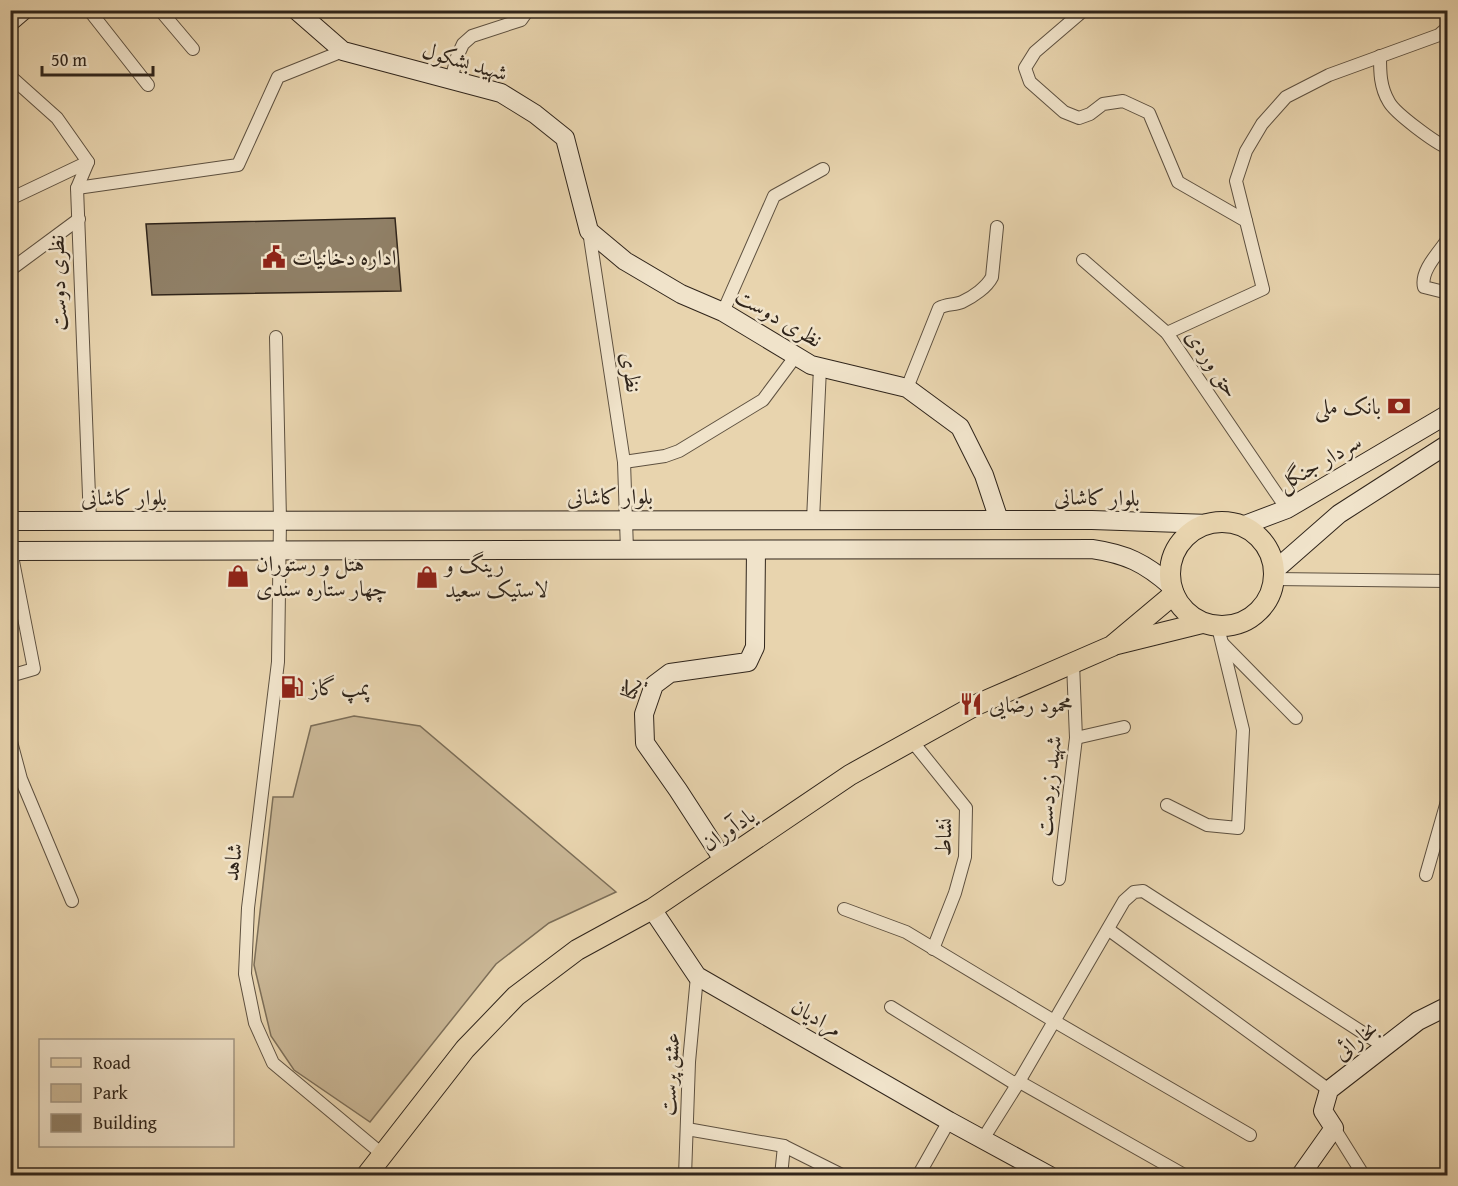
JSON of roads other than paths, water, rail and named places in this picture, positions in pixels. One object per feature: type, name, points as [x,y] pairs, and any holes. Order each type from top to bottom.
[{"type":"main road","points":[[10,22],[24,10]]},
{"type":"main road","name":"شهید بشکول","points":[[296,10],[343,51],[501,93],[535,114],[565,138],[589,231]]},
{"type":"main road","name":"نظری دوست","points":[[589,231],[625,261],[681,294],[723,312],[811,365],[907,388],[960,427],[984,475],[999,520]]},
{"type":"main road","name":"سردار جنگل","points":[[1242,526],[1287,509],[1448,414]]},
{"type":"main road","points":[[1274,575],[1339,514],[1448,444]]},
{"type":"main road","name":"بلوار کاشانی","points":[[10,521],[1092,520],[1210,524]]},
{"type":"main road","points":[[33,521],[33,550]]},
{"type":"main road","points":[[1112,646],[1214,631],[1234,626],[1249,619],[1262,609],[1270,595],[1274,575],[1273,562],[1267,548],[1256,535],[1242,526],[1226,522],[1210,524],[1195,530],[1182,540],[1173,554],[1170,570],[1172,590],[1177,602],[1188,614],[1214,631]]},
{"type":"main road","points":[[11,551],[1092,549],[1114,552],[1135,560],[1155,572],[1172,590]]},
{"type":"main road","name":"یکتا","points":[[724,861],[645,743],[644,714],[654,685],[670,673],[748,662],[755,647],[756,550]]},
{"type":"main road","name":"یادآوران","points":[[366,1176],[465,1049],[516,996],[577,950],[652,909],[850,776],[976,705],[1112,646],[1172,590]]},
{"type":"main road","name":"مرادیان","points":[[652,909],[697,976],[949,1121],[1050,1176]]},
{"type":"main road","name":"بخارائی","points":[[1334,1128],[1323,1111],[1329,1090],[1418,1021],[1448,1006]]},
{"type":"main road","points":[[1300,1176],[1334,1128]]},
{"type":"street","points":[[89,10],[148,85]]},
{"type":"street","points":[[160,10],[193,49]]},
{"type":"street","points":[[451,80],[463,44],[472,36],[521,20],[528,10]]},
{"type":"street","points":[[1084,10],[1035,52],[1025,68],[1030,82],[1064,112],[1079,118],[1090,114],[1103,104],[1123,101],[1149,113],[1178,182],[1246,222]]},
{"type":"street","points":[[1167,333],[1263,289],[1236,182],[1246,151],[1262,124],[1286,97],[1329,75],[1439,35],[1448,27]]},
{"type":"street","points":[[77,188],[238,165],[278,77],[343,51]]},
{"type":"street","points":[[1380,56],[1380,81],[1389,103],[1437,144],[1448,148]]},
{"type":"street","points":[[10,76],[57,118],[88,162],[10,199]]},
{"type":"street","name":"نظری دوست","points":[[88,162],[77,188],[90,520]]},
{"type":"street","points":[[723,312],[774,196],[823,169]]},
{"type":"street","points":[[10,270],[78,219]]},
{"type":"street","points":[[907,388],[939,308],[962,302],[989,284],[992,277],[997,227]]},
{"type":"street","name":"نظری","points":[[589,231],[624,462],[627,550]]},
{"type":"street","points":[[1448,239],[1423,280],[1424,287],[1448,293]]},
{"type":"street","name":"حق وردی","points":[[1083,260],[1167,333],[1287,509]]},
{"type":"street","name":"شاهد","points":[[276,337],[280,520],[278,662],[248,908],[245,974],[255,1023],[273,1063],[382,1154]]},
{"type":"street","points":[[624,462],[665,456],[679,451],[764,400],[795,357]]},
{"type":"street","points":[[813,520],[820,368]]},
{"type":"street","points":[[10,676],[34,669],[11,551]]},
{"type":"street","points":[[1274,575],[1448,581]]},
{"type":"street","points":[[1214,631],[1296,718]]},
{"type":"street","points":[[1167,805],[1207,825],[1239,828],[1243,730],[1214,631]]},
{"type":"street","name":"شهید زبردست","points":[[1059,879],[1076,738],[1073,663]]},
{"type":"street","points":[[1076,738],[1124,727]]},
{"type":"street","points":[[10,738],[21,779],[72,901]]},
{"type":"street","name":"نشاط","points":[[912,741],[966,808],[964,857],[956,893],[933,949]]},
{"type":"street","points":[[1426,876],[1448,798]]},
{"type":"street","points":[[982,1139],[1124,901],[1134,892],[1143,891],[1385,1047]]},
{"type":"street","points":[[844,909],[906,932],[1250,1135]]},
{"type":"street","points":[[1108,930],[1329,1090]]},
{"type":"street","name":"عشق پرست","points":[[685,1176],[689,1062],[697,976]]},
{"type":"street","points":[[891,1007],[1017,1083],[1186,1176]]},
{"type":"street","points":[[918,1176],[949,1121]]},
{"type":"street","points":[[1334,1128],[1364,1176]]},
{"type":"street","points":[[687,1129],[784,1146],[844,1176]]},
{"type":"street","points":[[781,1176],[784,1146]]},
{"type":"place","name":"اداره دخانیات","points":[[274,257]]},
{"type":"place","name":"بانک ملی","points":[[1399,406]]},
{"type":"place","name":"هتل و رستوران چهار ستاره سندی","points":[[238,576]]},
{"type":"place","name":"رینگ و لاستیک سعید","points":[[427,577]]},
{"type":"place","name":"پمپ گاز","points":[[292,687]]},
{"type":"place","name":"محمود رضایی","points":[[971,704]]}]
